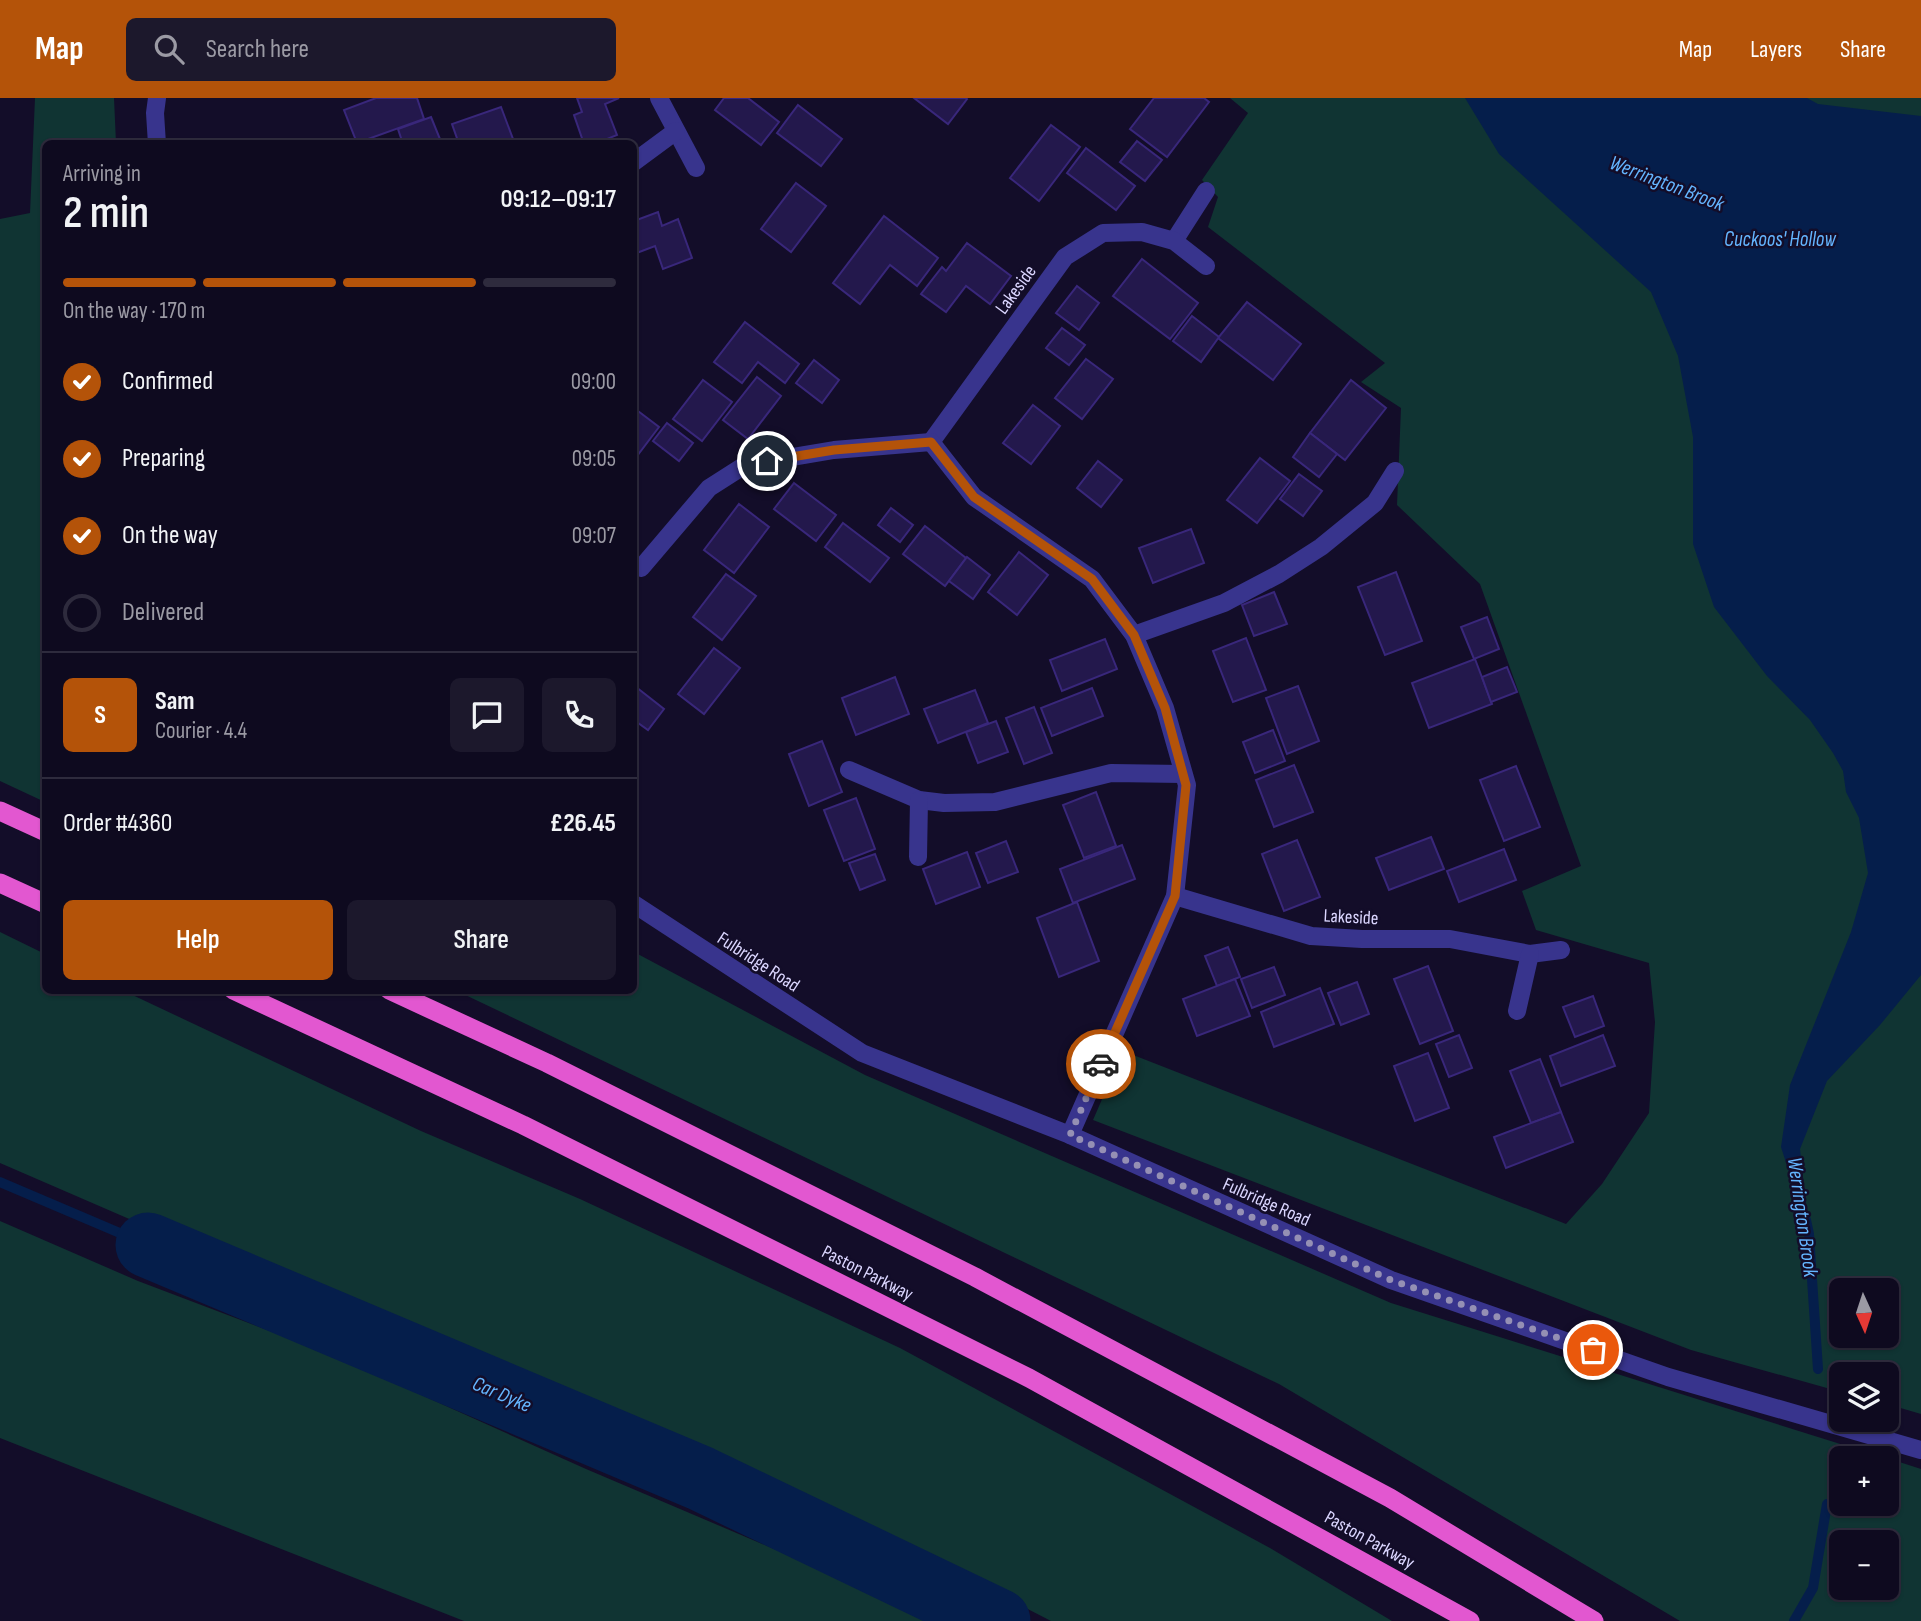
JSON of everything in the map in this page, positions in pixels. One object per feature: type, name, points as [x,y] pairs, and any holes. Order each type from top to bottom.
[{"type":"highway","points":[[0,811],[42,830]]},
{"type":"highway","points":[[0,883],[42,902]]},
{"type":"highway","name":"Paston Parkway","points":[[242,994],[523,1125],[1017,1372],[1470,1621]]},
{"type":"highway","points":[[398,994],[547,1063],[975,1277],[1390,1498],[1594,1621]]},
{"type":"street","points":[[157,98],[157,140]]},
{"type":"street","points":[[659,98],[695,168]]},
{"type":"street","points":[[637,160],[676,131]]},
{"type":"street","points":[[1174,241],[1206,191]]},
{"type":"street","name":"Lakeside","points":[[931,442],[1065,257],[1103,233],[1142,232],[1174,241],[1206,266]]},
{"type":"street","points":[[641,568],[709,488],[745,465],[834,450],[931,442],[974,497],[1092,579],[1134,635],[1165,708],[1186,785],[1175,896],[1070,1135]]},
{"type":"street","points":[[1134,635],[1224,603],[1279,574],[1321,547],[1375,503],[1395,471]]},
{"type":"street","points":[[849,769],[919,800],[944,803],[995,802],[1111,773],[1183,774]]},
{"type":"street","points":[[918,857],[919,800]]},
{"type":"street","name":"Lakeside","points":[[1175,896],[1311,936],[1450,939],[1530,954],[1561,950]]},
{"type":"street","name":"Fulbridge Road","points":[[637,906],[862,1053],[1070,1135],[1391,1280],[1668,1377],[1921,1450]]},
{"type":"street","points":[[1517,1011],[1530,954]]},
{"type":"green space","points":[[35,98],[114,98],[116,140],[42,140],[42,801],[0,781],[0,219],[30,213]]},
{"type":"green space","points":[[1230,98],[1921,98],[1921,1414],[1899,1408],[1899,1362],[1829,1362],[1829,1389],[1691,1350],[1093,1120],[1123,1051],[1566,1224],[1602,1184],[1649,1113],[1655,1022],[1649,963],[1536,930],[1522,891],[1581,866],[1480,584],[1397,505],[1401,408],[1361,382],[1385,363],[1208,227],[1218,197],[1202,180],[1248,113]]},
{"type":"green space","points":[[0,932],[42,953],[42,994],[130,994],[421,1131],[580,1199],[900,1348],[1270,1548],[1392,1621],[1051,1621],[1018,1604],[0,1163]]},
{"type":"green space","points":[[637,954],[865,1075],[1391,1303],[1847,1446],[1829,1446],[1829,1516],[1899,1516],[1899,1462],[1921,1469],[1921,1621],[1680,1621],[1279,1384],[463,994],[637,994]]},
{"type":"green space","points":[[0,1221],[138,1281],[328,1353],[586,1469],[847,1580],[927,1621],[464,1621],[0,1438]]},
{"type":"water","name":"Cuckoos' Hollow","points":[[1465,98],[1807,98],[1818,104],[1921,116],[1921,975],[1880,1025],[1827,1081],[1800,1149],[1809,1234],[1781,1147],[1790,1085],[1851,932],[1868,873],[1859,818],[1846,792],[1843,771],[1833,753],[1810,720],[1767,676],[1714,607],[1693,544],[1693,437],[1678,356],[1651,292],[1499,154]]},
{"type":"building","points":[[376,98],[417,98],[424,119],[365,140],[356,140],[344,110]]},
{"type":"building","points":[[577,98],[619,98],[605,104],[617,135],[605,140],[583,140],[574,115],[582,112]]},
{"type":"building","points":[[724,98],[748,98],[779,122],[761,145],[715,110]]},
{"type":"building","points":[[914,98],[966,98],[967,99],[948,124]]},
{"type":"building","points":[[1154,98],[1204,98],[1209,102],[1167,157],[1130,129]]},
{"type":"building","points":[[798,105],[842,139],[821,166],[777,133]]},
{"type":"building","points":[[501,107],[513,139],[458,140],[452,124]]},
{"type":"building","points":[[431,117],[440,140],[402,140],[398,129]]},
{"type":"building","points":[[1051,125],[1080,147],[1039,201],[1010,178]]},
{"type":"building","points":[[1137,141],[1162,160],[1145,181],[1120,162]]},
{"type":"building","points":[[1086,148],[1135,186],[1116,210],[1067,173]]},
{"type":"building","points":[[796,183],[826,206],[791,252],[761,229]]},
{"type":"building","points":[[658,212],[662,226],[678,219],[692,258],[663,269],[655,246],[637,253],[637,220]]},
{"type":"building","points":[[884,216],[938,258],[917,286],[890,265],[860,304],[833,283]]},
{"type":"building","points":[[967,243],[1011,276],[990,304],[966,286],[946,312],[921,294],[942,267],[946,271]]},
{"type":"building","points":[[1142,259],[1198,303],[1170,339],[1113,296]]},
{"type":"building","points":[[1077,286],[1099,303],[1079,330],[1056,313]]},
{"type":"building","points":[[1247,302],[1301,344],[1273,380],[1218,338]]},
{"type":"building","points":[[1192,316],[1219,337],[1201,362],[1173,341]]},
{"type":"building","points":[[745,322],[799,364],[785,383],[758,362],[742,383],[714,362]]},
{"type":"building","points":[[1062,328],[1085,345],[1069,365],[1046,348]]},
{"type":"building","points":[[1086,359],[1113,379],[1082,419],[1055,398]]},
{"type":"building","points":[[814,360],[839,380],[822,403],[796,383]]},
{"type":"building","points":[[757,377],[781,396],[748,439],[723,420]]},
{"type":"building","points":[[703,380],[732,402],[702,441],[673,419]]},
{"type":"building","points":[[1351,380],[1386,408],[1345,460],[1310,433]]},
{"type":"building","points":[[1033,405],[1060,426],[1031,464],[1003,443]]},
{"type":"building","points":[[637,410],[659,427],[637,456]]},
{"type":"building","points":[[667,423],[693,443],[679,461],[653,441]]},
{"type":"building","points":[[1310,433],[1337,454],[1319,477],[1293,457]]},
{"type":"building","points":[[1260,458],[1290,481],[1257,523],[1227,500]]},
{"type":"building","points":[[1098,461],[1122,480],[1101,507],[1077,488]]},
{"type":"building","points":[[1299,474],[1322,491],[1303,516],[1280,499]]},
{"type":"building","points":[[794,483],[836,515],[816,541],[774,509]]},
{"type":"building","points":[[739,504],[769,527],[734,573],[704,550]]},
{"type":"building","points":[[891,508],[913,525],[900,542],[878,525]]},
{"type":"building","points":[[843,523],[889,558],[870,582],[825,547]]},
{"type":"building","points":[[925,526],[966,558],[945,586],[903,554]]},
{"type":"building","points":[[1191,529],[1204,563],[1153,583],[1139,548]]},
{"type":"building","points":[[1019,552],[1048,575],[1017,615],[988,592]]},
{"type":"building","points":[[967,557],[990,575],[973,599],[949,581]]},
{"type":"building","points":[[1396,572],[1422,641],[1385,655],[1358,587]]},
{"type":"building","points":[[726,574],[756,596],[722,640],[693,617]]},
{"type":"building","points":[[1274,592],[1287,624],[1254,636],[1242,605]]},
{"type":"building","points":[[1487,617],[1499,649],[1474,659],[1461,627]]},
{"type":"building","points":[[1246,638],[1266,690],[1233,702],[1213,651]]},
{"type":"building","points":[[1105,639],[1117,669],[1062,691],[1050,660]]},
{"type":"building","points":[[714,648],[740,668],[704,714],[678,694]]},
{"type":"building","points":[[1475,659],[1492,704],[1429,728],[1412,683]]},
{"type":"building","points":[[1507,667],[1517,692],[1491,702],[1482,677]]},
{"type":"building","points":[[895,677],[909,714],[856,735],[842,698]]},
{"type":"building","points":[[1298,686],[1319,741],[1287,754],[1266,698]]},
{"type":"building","points":[[637,688],[664,709],[648,730],[637,722]]},
{"type":"building","points":[[1092,688],[1103,716],[1052,736],[1041,708]]},
{"type":"building","points":[[975,690],[988,723],[938,743],[924,709]]},
{"type":"building","points":[[1034,707],[1052,753],[1024,764],[1006,718]]},
{"type":"building","points":[[996,721],[1008,752],[978,763],[966,732]]},
{"type":"building","points":[[1273,730],[1285,761],[1255,773],[1243,742]]},
{"type":"building","points":[[822,741],[842,792],[809,806],[789,754]]},
{"type":"building","points":[[1294,765],[1313,812],[1274,827],[1256,780]]},
{"type":"building","points":[[1516,766],[1540,827],[1504,841],[1480,780]]},
{"type":"building","points":[[1096,792],[1116,846],[1084,858],[1063,805]]},
{"type":"building","points":[[856,798],[875,849],[844,861],[824,810]]},
{"type":"building","points":[[1431,837],[1444,869],[1389,890],[1376,858]]},
{"type":"building","points":[[1297,840],[1320,897],[1284,911],[1262,854]]},
{"type":"building","points":[[1006,841],[1018,872],[988,883],[976,853]]},
{"type":"building","points":[[1122,845],[1135,879],[1073,903],[1060,869]]},
{"type":"building","points":[[1504,849],[1516,880],[1459,902],[1447,871]]},
{"type":"building","points":[[967,852],[980,887],[936,904],[923,869]]},
{"type":"building","points":[[875,854],[885,880],[860,890],[849,863]]},
{"type":"building","points":[[1077,902],[1099,961],[1059,977],[1037,918]]},
{"type":"building","points":[[1228,947],[1240,977],[1217,986],[1205,956]]},
{"type":"building","points":[[1428,966],[1453,1031],[1420,1044],[1394,979]]},
{"type":"building","points":[[1274,967],[1285,995],[1252,1008],[1241,979]]},
{"type":"building","points":[[1235,979],[1250,1016],[1197,1036],[1183,999]]},
{"type":"building","points":[[1357,982],[1369,1014],[1341,1025],[1328,993]]},
{"type":"building","points":[[1320,988],[1334,1024],[1274,1047],[1261,1012]]},
{"type":"building","points":[[1593,996],[1604,1026],[1575,1037],[1563,1007]]},
{"type":"building","points":[[1459,1035],[1472,1068],[1449,1077],[1436,1044]]},
{"type":"building","points":[[1603,1035],[1615,1066],[1561,1086],[1550,1056]]},
{"type":"building","points":[[1428,1053],[1449,1108],[1415,1121],[1394,1066]]},
{"type":"building","points":[[1540,1059],[1561,1112],[1531,1123],[1510,1071]]},
{"type":"building","points":[[1561,1112],[1573,1142],[1506,1168],[1494,1137]]},
{"type":"waterway","name":"Car Dyke","points":[[0,1182],[148,1245]]},
{"type":"waterway","name":"Werrington Brook","points":[[1806,1220],[1818,1369]]},
{"type":"waterway","name":"Car Dyke","points":[[148,1245],[700,1478],[998,1621]]},
{"type":"waterway","name":"Werrington Brook","points":[[1794,1621],[1813,1588],[1827,1504]]},
{"type":"way so far","points":[[1101,1064],[1070,1135],[1391,1280],[1593,1350]]},
{"type":"route","points":[[767,461],[834,450],[931,442],[974,497],[1092,579],[1134,635],[1165,708],[1186,785],[1175,896],[1101,1064]]}]
